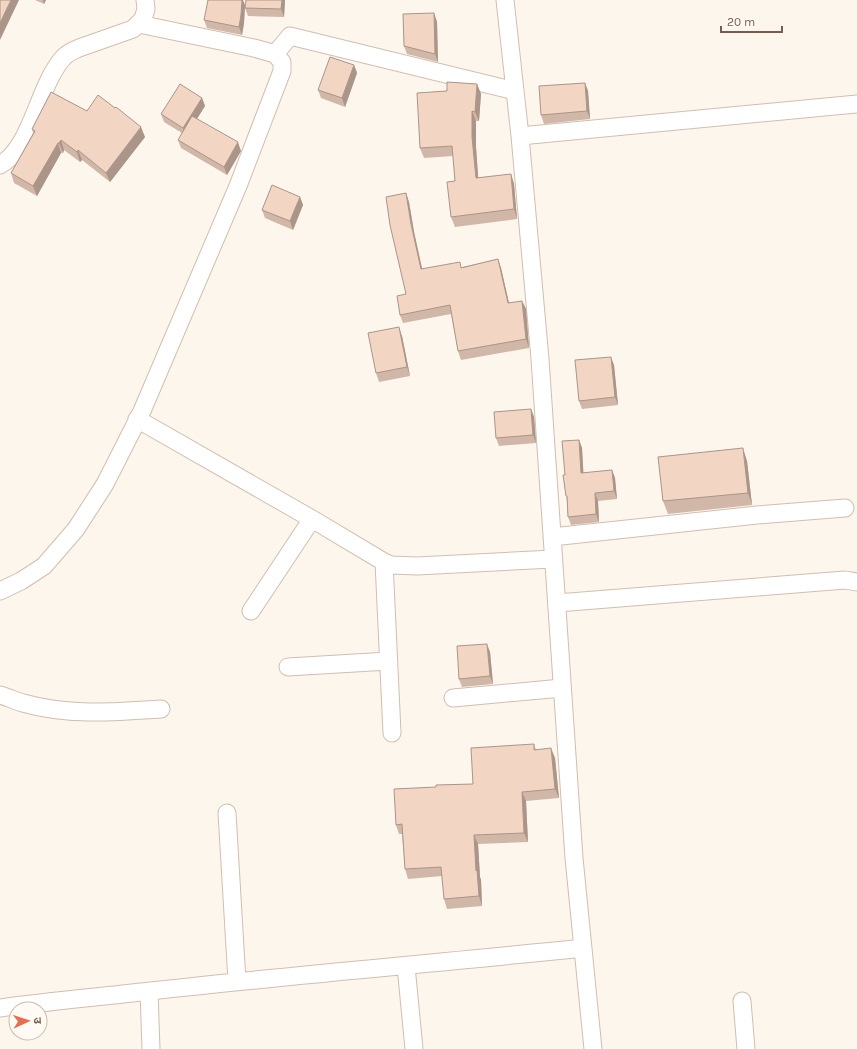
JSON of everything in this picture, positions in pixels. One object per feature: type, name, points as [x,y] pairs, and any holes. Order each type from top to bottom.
[{"type":"street","points":[[0,165],[6,162],[18,147],[29,127],[53,73],[64,57],[79,48],[133,29],[143,19],[146,0]]},
{"type":"street","points":[[505,0],[520,136],[540,359],[574,858],[592,1049]]},
{"type":"street","points":[[0,591],[21,581],[44,566],[76,529],[104,484],[145,404],[238,186],[282,71],[282,62],[275,54],[254,48],[139,24]]},
{"type":"street","points":[[275,54],[290,36],[515,91]]},
{"type":"street","points":[[520,136],[857,104]]},
{"type":"street","points":[[137,419],[391,565],[417,566],[553,559]]},
{"type":"street","points":[[552,537],[756,515],[845,508]]},
{"type":"street","points":[[251,611],[312,519]]},
{"type":"street","points":[[384,562],[392,733]]},
{"type":"street","points":[[556,603],[845,580],[857,582]]},
{"type":"street","points":[[288,667],[388,661]]},
{"type":"street","points":[[453,698],[562,688]]},
{"type":"street","points":[[0,694],[23,703],[51,709],[99,713],[161,709]]},
{"type":"street","points":[[227,813],[237,981]]},
{"type":"street","points":[[0,1008],[50,1001],[237,981],[583,948]]},
{"type":"street","points":[[406,966],[414,1049]]},
{"type":"street","points":[[149,991],[151,1049]]},
{"type":"street","points":[[742,1001],[746,1049]]},
{"type":"building","points":[[0,0],[11,0],[0,23]]},
{"type":"building","points":[[208,0],[242,0],[239,27],[204,20]]},
{"type":"building","points":[[246,0],[282,0],[281,9],[245,8]]},
{"type":"building","points":[[434,13],[435,54],[404,46],[403,14]]},
{"type":"building","points":[[330,57],[354,65],[342,98],[318,90]]},
{"type":"building","points":[[447,82],[477,84],[475,112],[472,111],[472,137],[476,178],[511,174],[514,209],[451,217],[447,182],[455,181],[452,146],[420,148],[417,93],[447,91]]},
{"type":"building","points":[[585,83],[587,111],[541,115],[539,86]]},
{"type":"building","points":[[180,84],[202,98],[183,128],[161,114]]},
{"type":"building","points":[[51,92],[87,111],[98,95],[141,127],[106,173],[78,150],[77,152],[61,140],[33,186],[11,173],[35,131],[32,129]]},
{"type":"building","points":[[192,116],[238,142],[224,167],[178,140]]},
{"type":"building","points":[[272,185],[300,197],[290,221],[262,210]]},
{"type":"building","points":[[406,193],[421,269],[460,262],[461,268],[498,259],[508,303],[522,301],[526,339],[458,351],[450,305],[400,315],[397,296],[406,294],[390,225],[386,197]]},
{"type":"building","points":[[399,327],[407,367],[376,373],[368,333]]},
{"type":"building","points":[[611,357],[615,397],[579,401],[575,360]]},
{"type":"building","points":[[531,409],[533,435],[496,438],[494,412]]},
{"type":"building","points":[[579,440],[581,473],[612,470],[614,491],[595,493],[596,514],[568,517],[567,496],[563,475],[565,475],[562,441]]},
{"type":"building","points":[[743,448],[748,493],[663,501],[658,457]]},
{"type":"building","points":[[487,644],[490,676],[459,679],[457,646]]},
{"type":"building","points":[[534,744],[534,750],[551,748],[555,789],[522,792],[524,833],[474,835],[479,896],[444,899],[441,867],[405,869],[402,824],[396,825],[394,789],[436,787],[436,785],[473,784],[471,748]]}]
